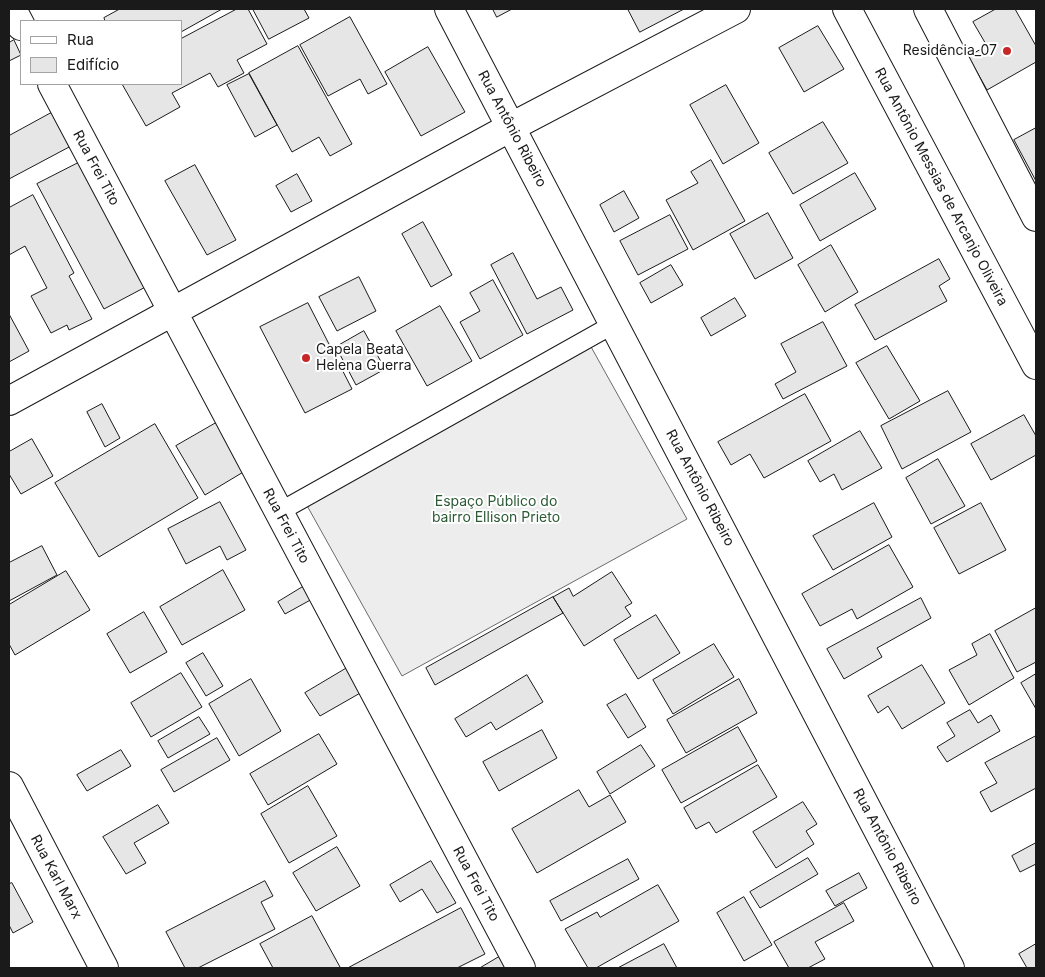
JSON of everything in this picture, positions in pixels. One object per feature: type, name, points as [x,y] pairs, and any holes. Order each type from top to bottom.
[{"type":"street","points":[[12,9],[20,24]]},
{"type":"street","name":"Rua Antônio Ribeiro","points":[[449,9],[950,968]]},
{"type":"street","points":[[9,401],[511,127],[736,9]]},
{"type":"street","name":"Rua Antônio Messias de Arcanjo Oliveira","points":[[847,9],[1036,365]]},
{"type":"street","points":[[928,9],[1036,217]]},
{"type":"street","name":"Rua Frei Tito","points":[[53,85],[521,968]]},
{"type":"street","name":"Rua Karl Marx","points":[[9,786],[104,968]]},
{"type":"lane","points":[[279,512],[614,324]]},
{"type":"shaded area","name":"Espaço Público do bairro Ellison Prieto","points":[[590,345],[687,519],[402,676],[305,502]]},
{"type":"building","points":[[120,9],[222,9],[182,31],[182,20],[105,20],[104,18]]},
{"type":"building","points":[[237,9],[248,9],[267,44],[237,60],[244,73],[218,87],[210,73],[172,93],[180,107],[146,126],[123,85],[182,85],[182,38]]},
{"type":"building","points":[[253,9],[304,9],[309,18],[269,39]]},
{"type":"building","points":[[493,9],[512,9],[497,17]]},
{"type":"building","points":[[628,9],[684,9],[640,32]]},
{"type":"building","name":"Residência_07","points":[[996,9],[1015,9],[1036,46],[1036,62],[987,90],[968,56],[987,46],[973,22]]},
{"type":"building","points":[[350,17],[387,84],[368,94],[360,79],[328,96],[300,45]]},
{"type":"building","points":[[818,26],[844,69],[804,92],[779,48]]},
{"type":"building","points":[[14,40],[20,56],[9,61],[9,43]]},
{"type":"building","points":[[298,46],[352,144],[330,156],[319,137],[292,152],[249,73]]},
{"type":"building","points":[[428,47],[465,112],[421,136],[385,72]]},
{"type":"building","points":[[249,74],[277,125],[255,137],[227,85]]},
{"type":"building","points":[[726,85],[759,143],[723,164],[690,105]]},
{"type":"building","points":[[53,112],[71,146],[9,179],[9,136]]},
{"type":"building","points":[[823,122],[848,163],[793,194],[769,153]]},
{"type":"building","points":[[1036,128],[1036,181],[1014,140]]},
{"type":"building","points":[[86,159],[153,283],[104,309],[37,184]]},
{"type":"building","points":[[711,160],[745,221],[693,250],[666,200],[698,183],[691,172]]},
{"type":"building","points":[[195,165],[236,240],[207,255],[165,181]]},
{"type":"building","points":[[855,173],[876,209],[820,241],[800,205]]},
{"type":"building","points":[[297,174],[312,201],[291,212],[276,186]]},
{"type":"building","points":[[624,191],[639,218],[614,232],[600,205]]},
{"type":"building","points":[[33,195],[74,273],[69,276],[92,319],[69,330],[67,325],[51,333],[31,296],[47,288],[25,246],[9,255],[9,208]]},
{"type":"building","points":[[768,213],[793,258],[755,279],[730,234]]},
{"type":"building","points":[[670,215],[688,249],[638,275],[620,241]]},
{"type":"building","points":[[423,222],[452,275],[431,287],[402,234]]},
{"type":"building","points":[[831,245],[858,292],[825,312],[798,265]]},
{"type":"building","points":[[513,253],[537,299],[561,287],[573,310],[527,334],[491,265]]},
{"type":"building","points":[[939,259],[950,279],[939,286],[947,301],[875,340],[855,305]]},
{"type":"building","points":[[671,265],[683,285],[651,303],[640,283]]},
{"type":"building","points":[[359,277],[376,311],[337,331],[319,297]]},
{"type":"building","points":[[493,280],[523,335],[480,359],[460,322],[480,311],[470,293]]},
{"type":"building","points":[[735,298],[746,316],[711,336],[701,318]]},
{"type":"building","name":"Capela Beata Helena Guerra","points":[[308,303],[352,389],[305,413],[260,327]]},
{"type":"building","points":[[440,306],[472,361],[427,386],[396,331]]},
{"type":"building","points":[[9,314],[29,351],[9,362]]},
{"type":"building","points":[[823,322],[847,366],[783,399],[775,384],[796,372],[781,344]]},
{"type":"building","points":[[364,331],[385,369],[356,385],[336,347]]},
{"type":"building","points":[[887,346],[920,401],[889,419],[856,363]]},
{"type":"building","points":[[948,391],[971,432],[902,469],[881,426]]},
{"type":"building","points":[[805,394],[831,441],[764,478],[750,454],[731,465],[718,442]]},
{"type":"building","points":[[102,404],[120,438],[105,447],[87,412]]},
{"type":"building","points":[[1024,415],[1036,436],[1036,455],[991,480],[971,444]]},
{"type":"building","points":[[216,423],[245,471],[205,495],[176,446]]},
{"type":"building","points":[[155,424],[198,498],[99,557],[55,483]]},
{"type":"building","points":[[860,431],[882,468],[842,490],[834,474],[820,482],[808,461]]},
{"type":"building","points":[[32,439],[53,476],[21,494],[9,474],[9,452]]},
{"type":"building","points":[[938,459],[965,506],[931,524],[906,478]]},
{"type":"building","points":[[220,502],[246,550],[227,560],[220,546],[186,564],[168,529]]},
{"type":"building","points":[[874,503],[892,537],[833,570],[813,536]]},
{"type":"building","points":[[981,503],[1006,550],[959,574],[934,528]]},
{"type":"building","points":[[889,545],[913,587],[857,619],[852,609],[820,626],[802,594]]},
{"type":"building","points":[[42,546],[57,575],[9,601],[9,563]]},
{"type":"building","points":[[223,570],[245,610],[182,645],[160,607]]},
{"type":"building","points":[[66,571],[90,610],[15,655],[9,644],[9,605]]},
{"type":"building","points":[[612,572],[632,603],[625,607],[631,616],[584,646],[553,597],[569,588],[573,596]]},
{"type":"building","points":[[306,585],[314,598],[285,614],[278,602]]},
{"type":"building","points":[[553,597],[563,613],[435,685],[426,668]]},
{"type":"building","points":[[921,598],[931,618],[877,648],[882,657],[844,679],[827,649]]},
{"type":"building","points":[[1036,608],[1036,662],[1017,672],[995,631]]},
{"type":"building","points":[[144,612],[167,652],[130,673],[107,634]]},
{"type":"building","points":[[656,615],[680,653],[638,679],[614,640]]},
{"type":"building","points":[[990,634],[1014,678],[969,705],[949,670],[977,655],[972,644]]},
{"type":"building","points":[[714,644],[734,677],[673,714],[653,680]]},
{"type":"building","points":[[203,653],[223,686],[206,696],[186,663]]},
{"type":"building","points":[[922,665],[945,703],[902,729],[888,706],[878,713],[868,696]]},
{"type":"building","points":[[347,668],[362,692],[320,716],[305,693]]},
{"type":"building","points":[[181,673],[202,707],[151,737],[131,703]]},
{"type":"building","points":[[1036,674],[1036,709],[1021,683]]},
{"type":"building","points":[[527,675],[543,702],[496,730],[491,722],[466,737],[455,719]]},
{"type":"building","points":[[251,679],[281,731],[239,756],[209,704]]},
{"type":"building","points":[[739,679],[757,713],[686,753],[667,720]]},
{"type":"building","points":[[626,694],[646,727],[628,738],[607,705]]},
{"type":"building","points":[[970,710],[978,723],[991,715],[1000,731],[947,762],[937,747],[955,736],[947,723]]},
{"type":"building","points":[[199,717],[210,734],[168,758],[158,741]]},
{"type":"building","points":[[738,727],[757,761],[681,803],[662,770]]},
{"type":"building","points":[[542,730],[557,758],[499,791],[483,762]]},
{"type":"building","points":[[319,734],[337,764],[268,805],[250,774]]},
{"type":"building","points":[[1036,736],[1036,788],[991,812],[980,792],[997,783],[985,763]]},
{"type":"building","points":[[217,738],[230,760],[174,792],[161,770]]},
{"type":"building","points":[[641,745],[655,766],[610,794],[597,772]]},
{"type":"building","points":[[121,750],[131,766],[87,791],[77,775]]},
{"type":"building","points":[[758,765],[777,797],[716,833],[709,822],[696,829],[684,808]]},
{"type":"building","points":[[308,786],[337,836],[289,863],[261,814]]},
{"type":"building","points":[[579,790],[589,807],[610,795],[626,822],[537,873],[512,829]]},
{"type":"building","points":[[803,802],[817,824],[806,831],[814,844],[776,868],[753,832]]},
{"type":"building","points":[[158,805],[169,823],[134,843],[146,863],[126,874],[103,837]]},
{"type":"building","points":[[1036,843],[1036,864],[1020,872],[1012,856]]},
{"type":"building","points":[[337,847],[360,886],[316,911],[293,873]]},
{"type":"building","points":[[808,858],[818,874],[760,908],[750,892]]},
{"type":"building","points":[[628,859],[639,879],[561,921],[550,901]]},
{"type":"building","points":[[431,861],[456,903],[437,913],[422,889],[400,902],[390,885]]},
{"type":"building","points":[[859,873],[867,888],[835,906],[826,891]]},
{"type":"building","points":[[265,881],[273,896],[261,902],[275,929],[198,968],[185,968],[166,932]]},
{"type":"building","points":[[12,883],[33,922],[13,933],[9,925],[9,884]]},
{"type":"building","points":[[658,885],[679,921],[596,968],[588,968],[565,929],[597,912],[600,917]]},
{"type":"building","points":[[744,897],[772,945],[744,961],[717,913]]},
{"type":"building","points":[[844,903],[854,921],[815,942],[825,959],[808,968],[789,968],[774,942]]},
{"type":"building","points":[[461,908],[485,954],[457,968],[348,968]]},
{"type":"building","points":[[312,916],[340,967],[273,968],[260,944]]},
{"type":"building","points":[[664,944],[677,968],[618,968]]},
{"type":"building","points":[[1036,944],[1036,968],[1027,968],[1019,954]]},
{"type":"building","points":[[499,957],[506,968],[480,968]]},
{"type":"place","name":"Residência_07","points":[[1007,51]]},
{"type":"place","name":"Capela Beata Helena Guerra","points":[[306,358]]}]
